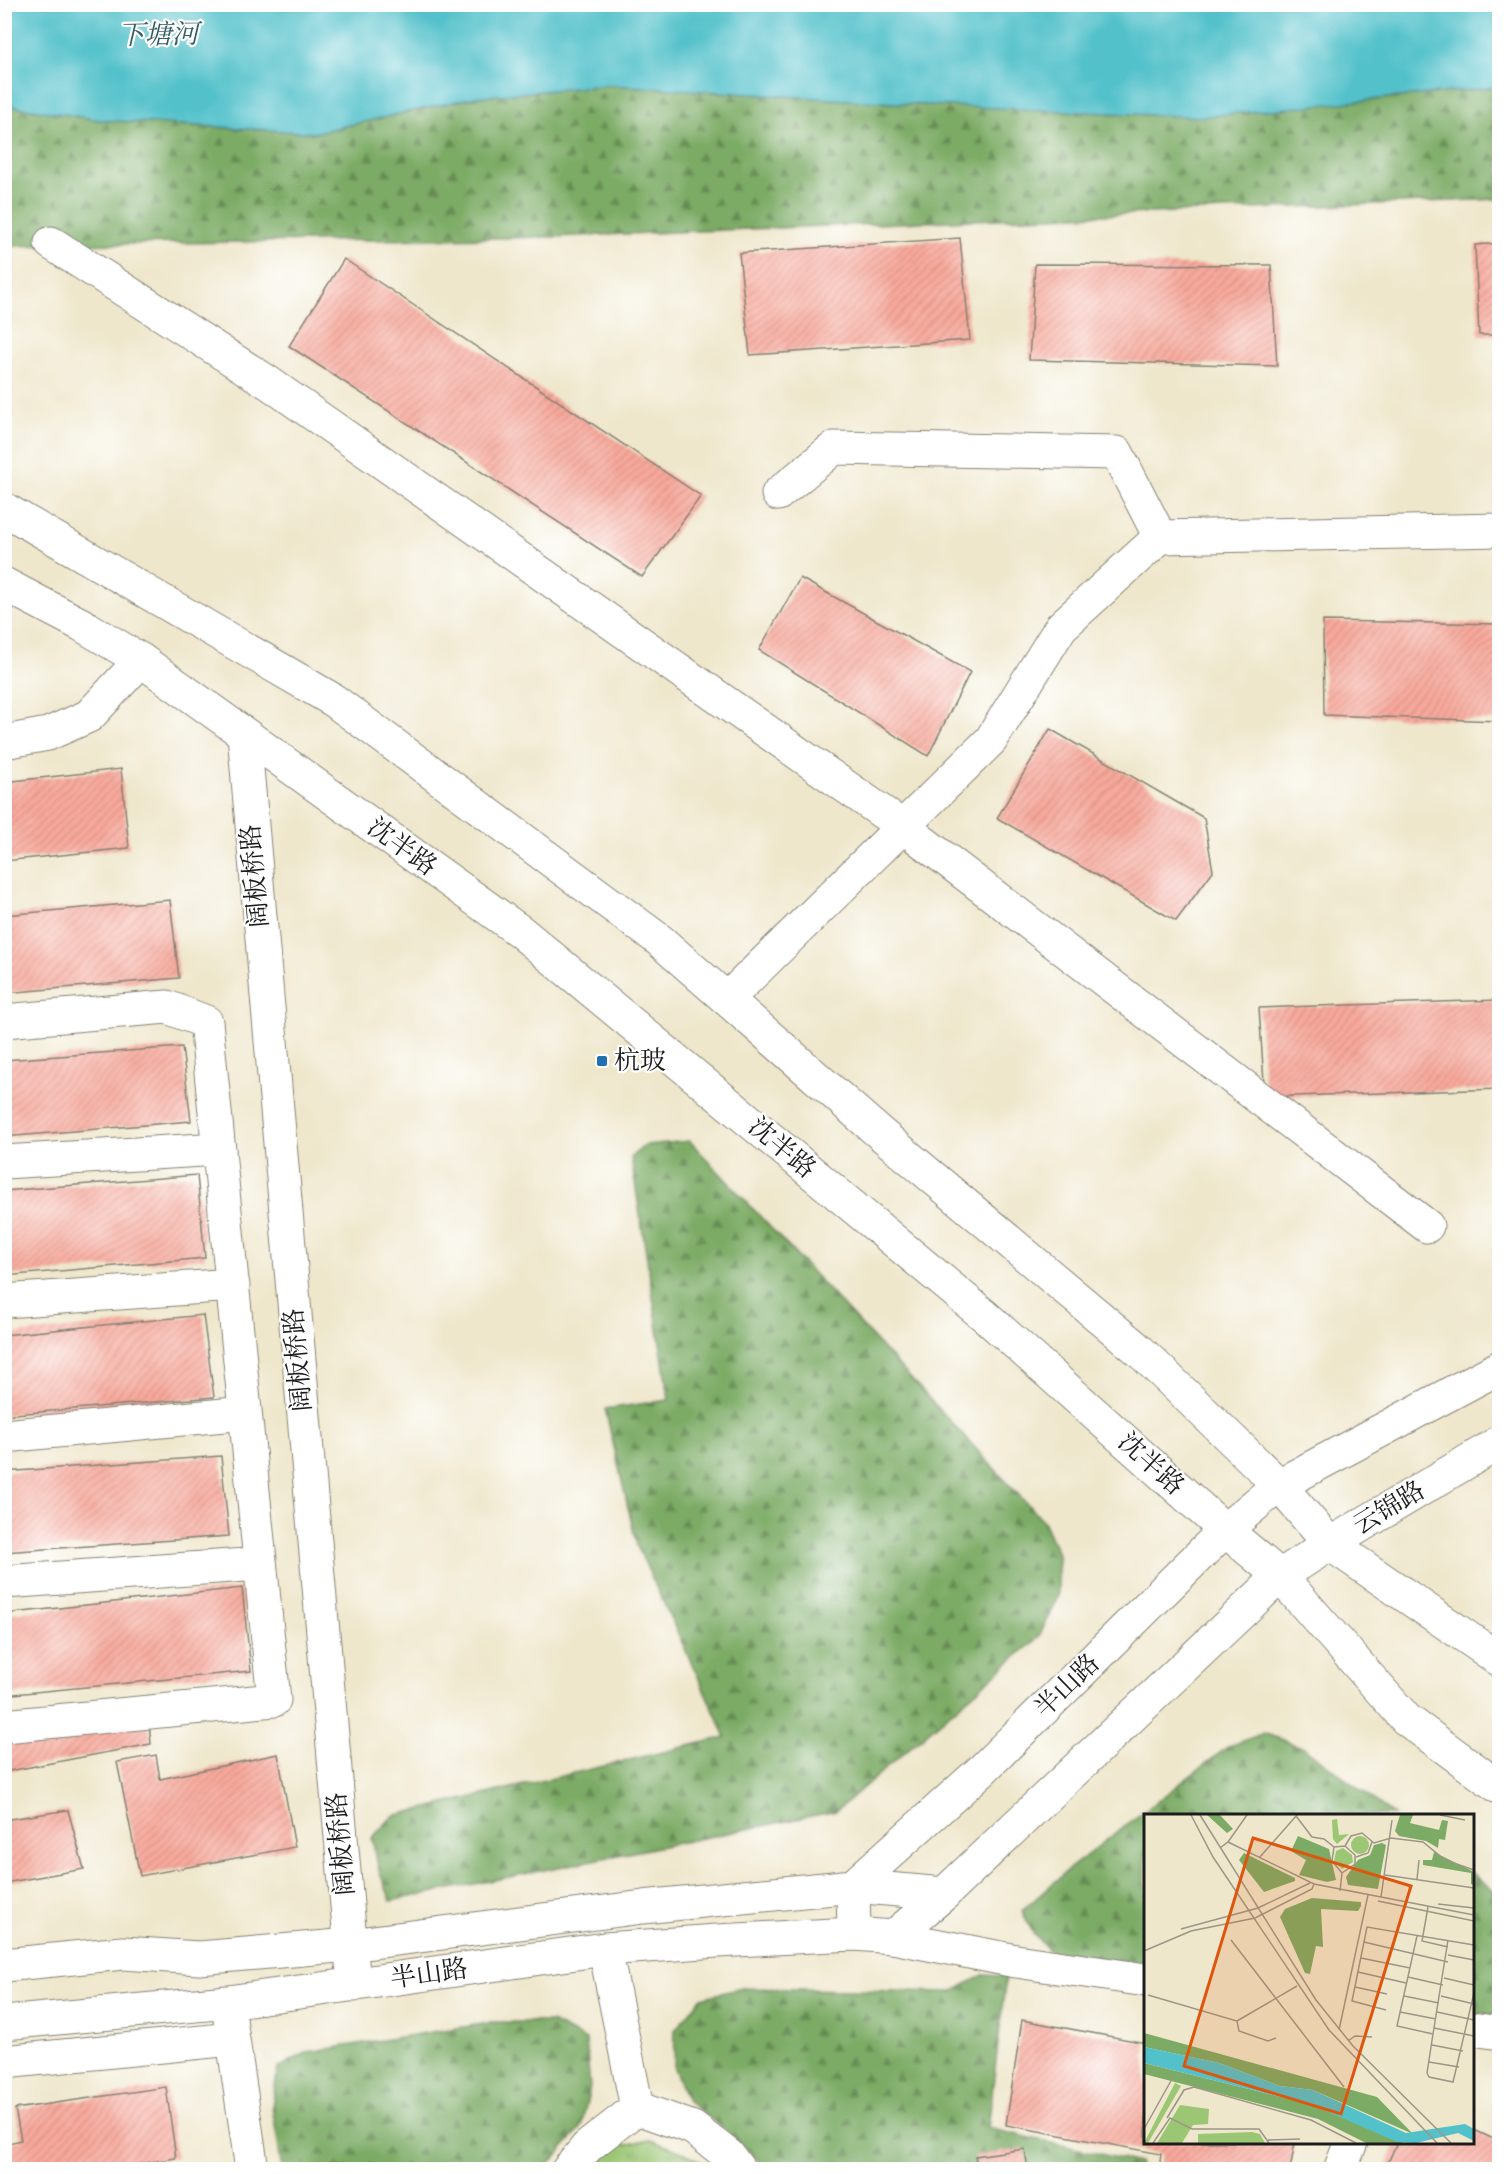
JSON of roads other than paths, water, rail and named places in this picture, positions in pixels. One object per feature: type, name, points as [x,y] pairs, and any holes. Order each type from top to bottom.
[{"type":"main road","points":[[51,243],[269,383],[902,826],[1427,1226]]},
{"type":"main road","points":[[778,494],[834,448],[1117,453],[1160,537]]},
{"type":"main road","points":[[4,509],[333,700],[658,939],[875,1129],[1140,1351],[1279,1485],[1330,1544],[1500,1660]]},
{"type":"main road","points":[[728,999],[990,740],[1061,627],[1160,537],[1500,531]]},
{"type":"main road","name":"沈半路","points":[[4,584],[82,625],[141,660],[521,932],[985,1316],[1280,1576],[1406,1719],[1500,1788]]},
{"type":"main road","points":[[4,742],[48,734],[89,716],[141,660]]},
{"type":"main road","name":"阔板桥路","points":[[244,734],[354,1985]]},
{"type":"main road","points":[[4,1021],[167,1006],[206,1022],[274,1700],[4,1726]]},
{"type":"main road","points":[[4,1162],[219,1149]]},
{"type":"main road","points":[[4,1301],[232,1285]]},
{"type":"main road","points":[[1279,1485],[1500,1367]]},
{"type":"main road","points":[[4,1436],[245,1413]]},
{"type":"main road","name":"云锦路","points":[[1280,1576],[1500,1442]]},
{"type":"main road","name":"半山路","points":[[853,1886],[982,1770],[1226,1530],[1279,1485]]},
{"type":"main road","points":[[4,1582],[260,1564]]},
{"type":"main road","points":[[893,1937],[944,1893],[1280,1576]]},
{"type":"main road","points":[[853,1886],[854,1934]]},
{"type":"main road","name":"半山路","points":[[4,1965],[123,1953],[199,1958],[350,1945],[643,1907],[853,1886],[944,1893]]},
{"type":"main road","name":"半山路","points":[[4,2023],[228,2002],[605,1949],[854,1934],[893,1937],[1016,1961],[1144,1980]]},
{"type":"main road","points":[[605,1949],[637,2108]]},
{"type":"main road","points":[[228,2002],[252,2169]]},
{"type":"main road","points":[[1474,2029],[1500,2033]]},
{"type":"main road","points":[[4,2062],[232,2039]]},
{"type":"main road","points":[[568,2169],[586,2147],[637,2108]]},
{"type":"main road","points":[[637,2108],[693,2128],[728,2155],[739,2169]]},
{"type":"main road","points":[[1340,2169],[1350,2144]]},
{"type":"water","name":"下塘河","points":[[231,4],[274,9],[416,4],[1499,5],[1499,87],[1200,117],[925,105],[609,85],[476,97],[314,133],[100,120],[5,105],[5,5]]},
{"type":"place","name":"杭玻","points":[[602,1061]]}]
